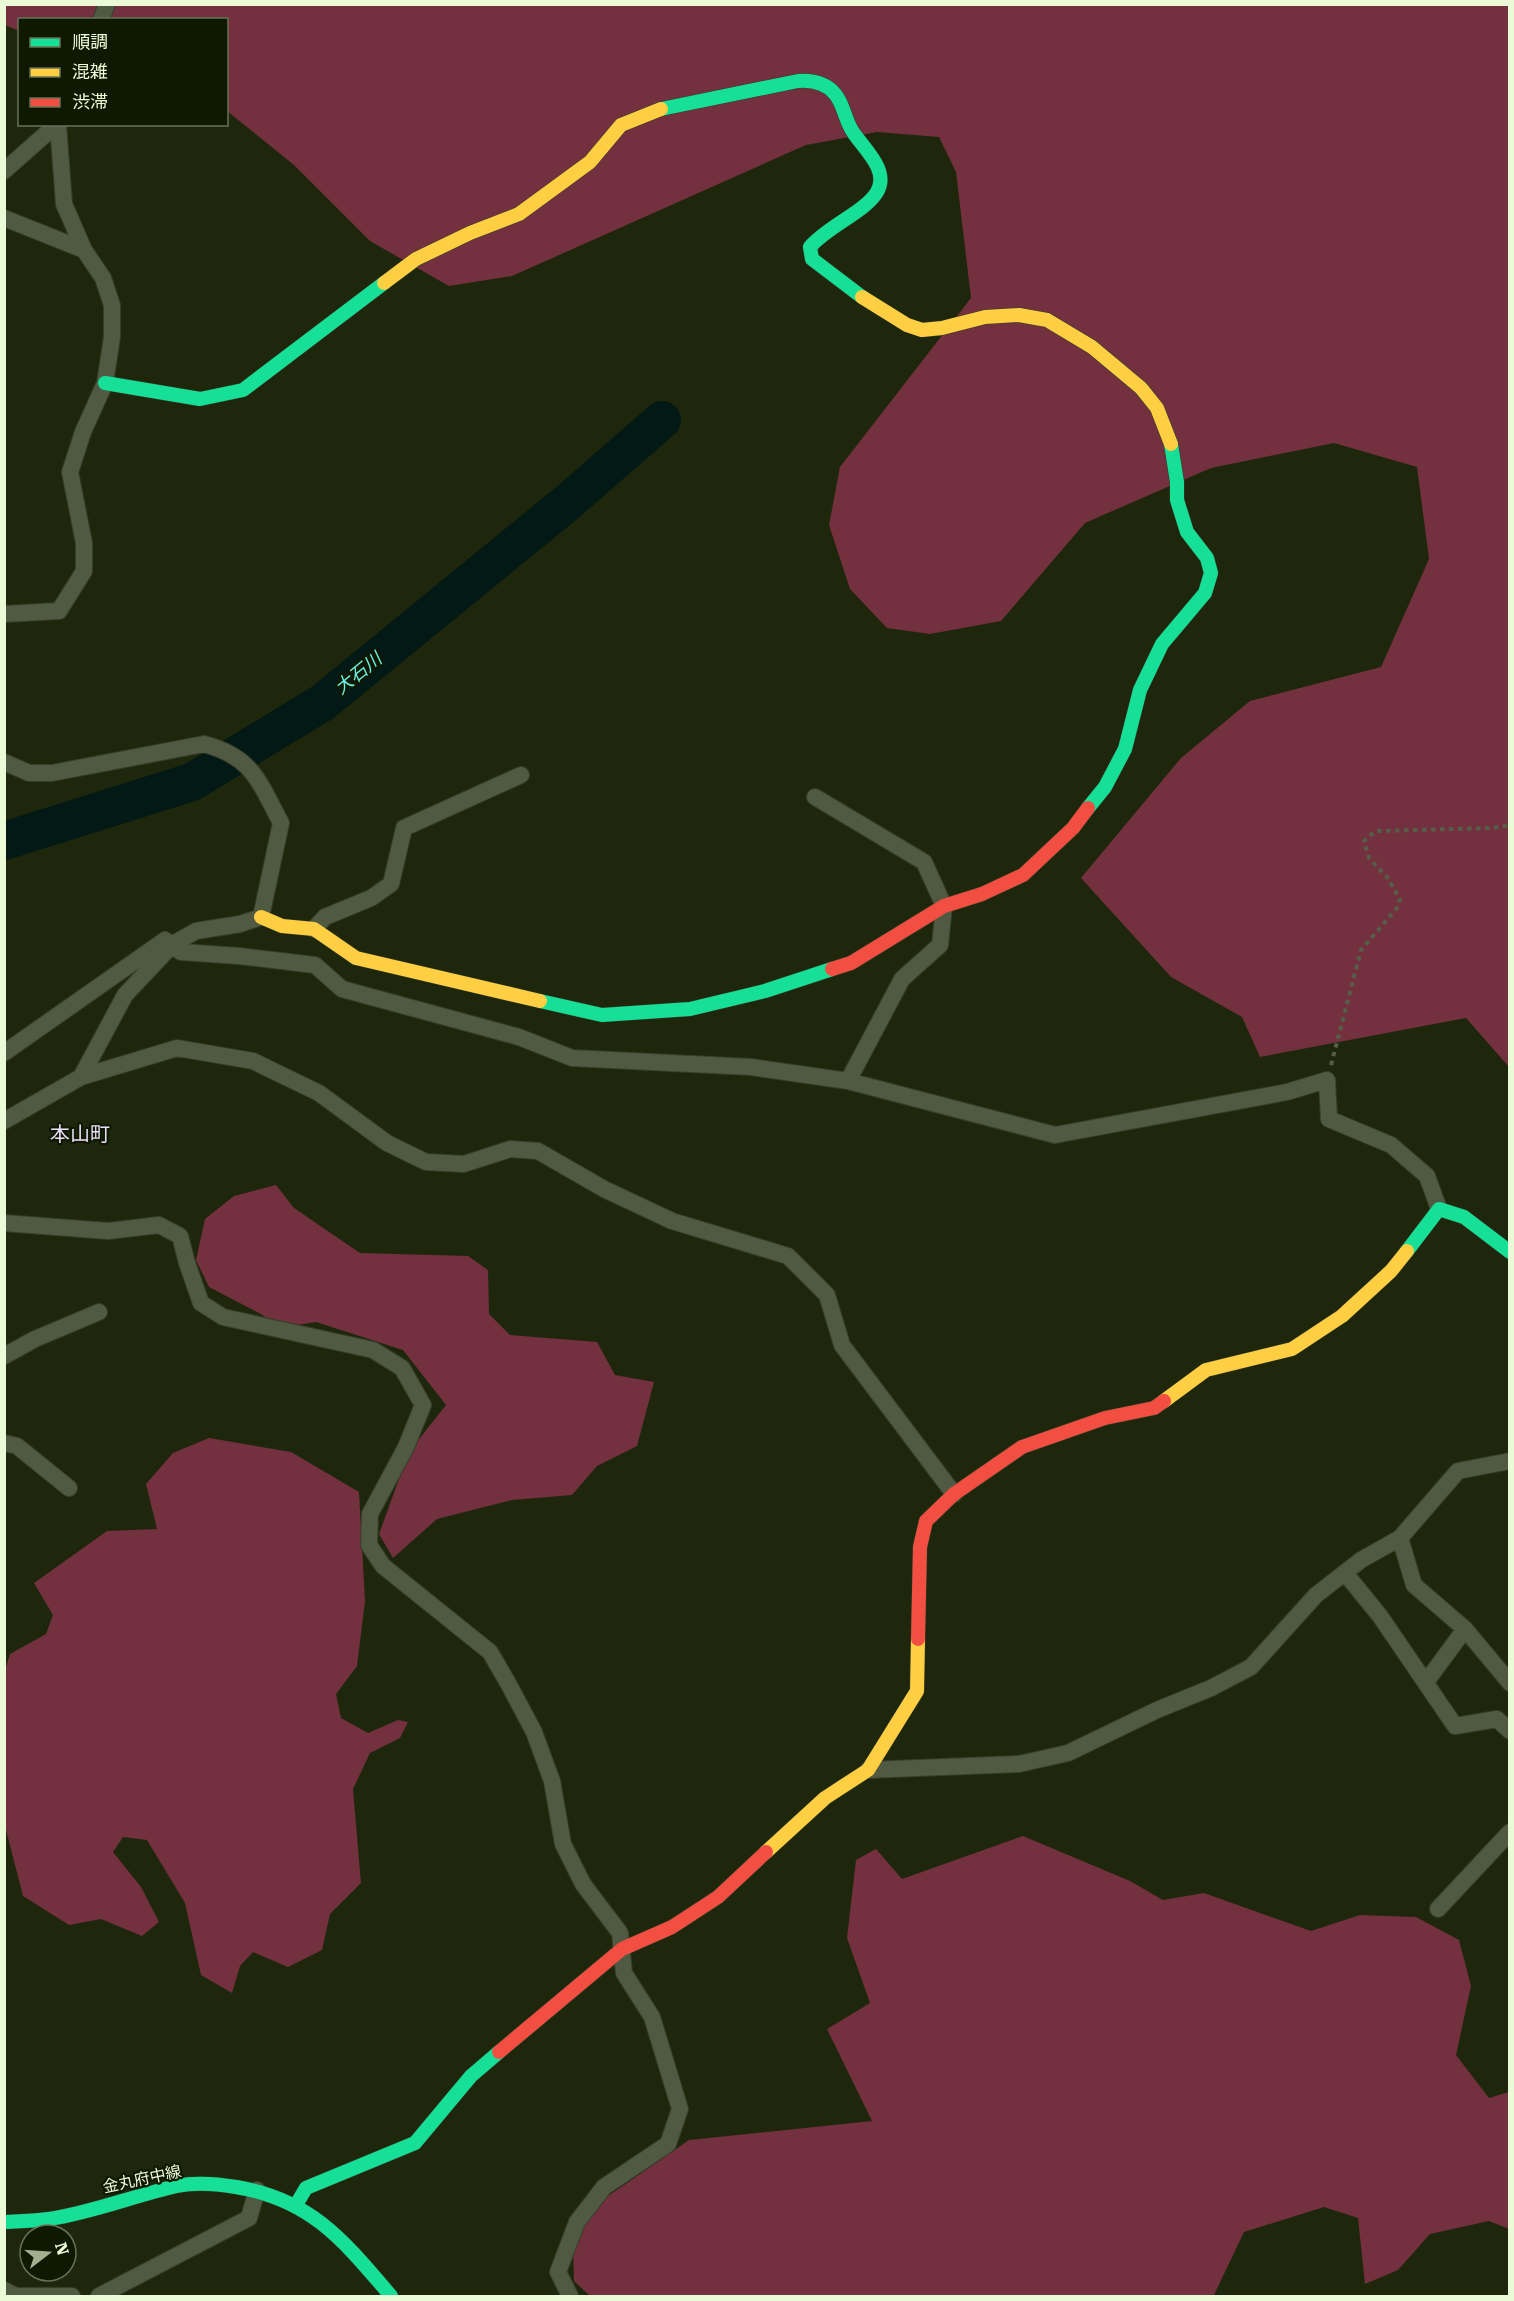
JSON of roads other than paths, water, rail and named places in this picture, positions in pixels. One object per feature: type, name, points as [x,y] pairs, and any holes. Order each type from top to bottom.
[{"type":"street","points":[[81,1077],[125,995],[173,944],[196,931],[240,924],[261,916],[282,926],[314,929],[356,958],[602,1016],[690,1009],[765,991],[851,963],[944,906],[982,894],[1023,875],[1073,828],[1110,778],[1125,749],[1140,690],[1162,644],[1205,593],[1211,573],[1207,558],[1186,532],[1177,500],[1173,449],[1157,408],[1141,388],[1092,347],[1047,320],[1019,315],[986,317],[942,328],[922,330],[907,325],[875,306],[812,259],[810,247],[820,235],[858,210],[877,192],[880,179],[872,156],[852,131],[834,94],[814,80],[798,81],[662,108],[621,125],[590,162],[519,214],[470,233],[416,259],[243,390],[200,399],[105,383]]},
{"type":"street","points":[[4,171],[47,133],[52,126]]},
{"type":"street","points":[[4,614],[59,610],[84,571],[84,543],[70,472],[82,432],[105,383],[112,337],[112,305],[103,278],[84,250],[64,204],[58,126]]},
{"type":"street","points":[[4,218],[84,250]]},
{"type":"street","points":[[4,762],[29,772],[52,773],[204,744],[226,750],[253,771],[282,823],[261,916]]},
{"type":"street","points":[[314,929],[325,916],[371,898],[391,884],[404,828],[521,775]]},
{"type":"street","points":[[815,797],[924,862],[944,906],[940,945],[902,979],[848,1081]]},
{"type":"street","points":[[4,1053],[165,940],[181,952],[315,965],[342,989],[519,1037],[572,1058],[751,1067],[848,1081],[1055,1135],[1287,1092],[1326,1080],[1329,1119],[1390,1145],[1427,1176],[1439,1209]]},
{"type":"street","points":[[4,1121],[81,1077],[177,1048],[253,1060],[319,1093],[387,1143],[426,1162],[464,1164],[510,1149],[538,1151],[604,1189],[672,1221],[788,1256],[827,1295],[842,1345],[954,1494]]},
{"type":"street","points":[[296,2205],[306,2188],[416,2143],[471,2076],[621,1949],[672,1927],[717,1897],[825,1798],[868,1770],[917,1691],[920,1547],[926,1521],[954,1494],[1022,1447],[1105,1418],[1154,1408],[1206,1370],[1292,1349],[1342,1316],[1391,1271],[1439,1209]]},
{"type":"street","points":[[1439,1209],[1464,1217],[1509,1252]]},
{"type":"street","points":[[4,1223],[108,1231],[159,1225],[180,1236],[201,1303],[223,1317],[373,1350],[402,1368],[423,1405],[406,1448],[370,1514],[369,1545],[383,1566],[490,1652],[534,1732],[552,1782],[563,1844],[583,1884],[620,1933],[624,1973],[652,2017],[680,2109],[668,2144],[604,2187],[577,2222],[558,2272],[570,2296]]},
{"type":"street","points":[[4,1356],[35,1339],[99,1312]]},
{"type":"street","points":[[4,1443],[17,1446],[69,1488]]},
{"type":"street","points":[[868,1770],[1019,1764],[1068,1754],[1157,1710],[1211,1688],[1251,1666],[1316,1595],[1361,1560],[1400,1539],[1458,1471],[1509,1461]]},
{"type":"street","points":[[1400,1539],[1413,1585],[1466,1629],[1509,1683]]},
{"type":"street","points":[[1345,1573],[1380,1616],[1455,1726],[1497,1719],[1509,1731]]},
{"type":"street","points":[[1426,1682],[1466,1629]]},
{"type":"street","points":[[1438,1909],[1509,1832]]},
{"type":"street","name":"金丸府中線","points":[[4,2222],[50,2219],[180,2185],[220,2184],[257,2190],[296,2205],[344,2240],[391,2296]]},
{"type":"street","points":[[99,2296],[249,2218],[257,2190]]},
{"type":"street","points":[[4,2290],[16,2296],[72,2296]]},
{"type":"waterway","name":"大石川","points":[[4,841],[192,782],[322,703],[568,502],[662,420]]},
{"type":"district","name":"本山町","points":[[80,1134]]}]
